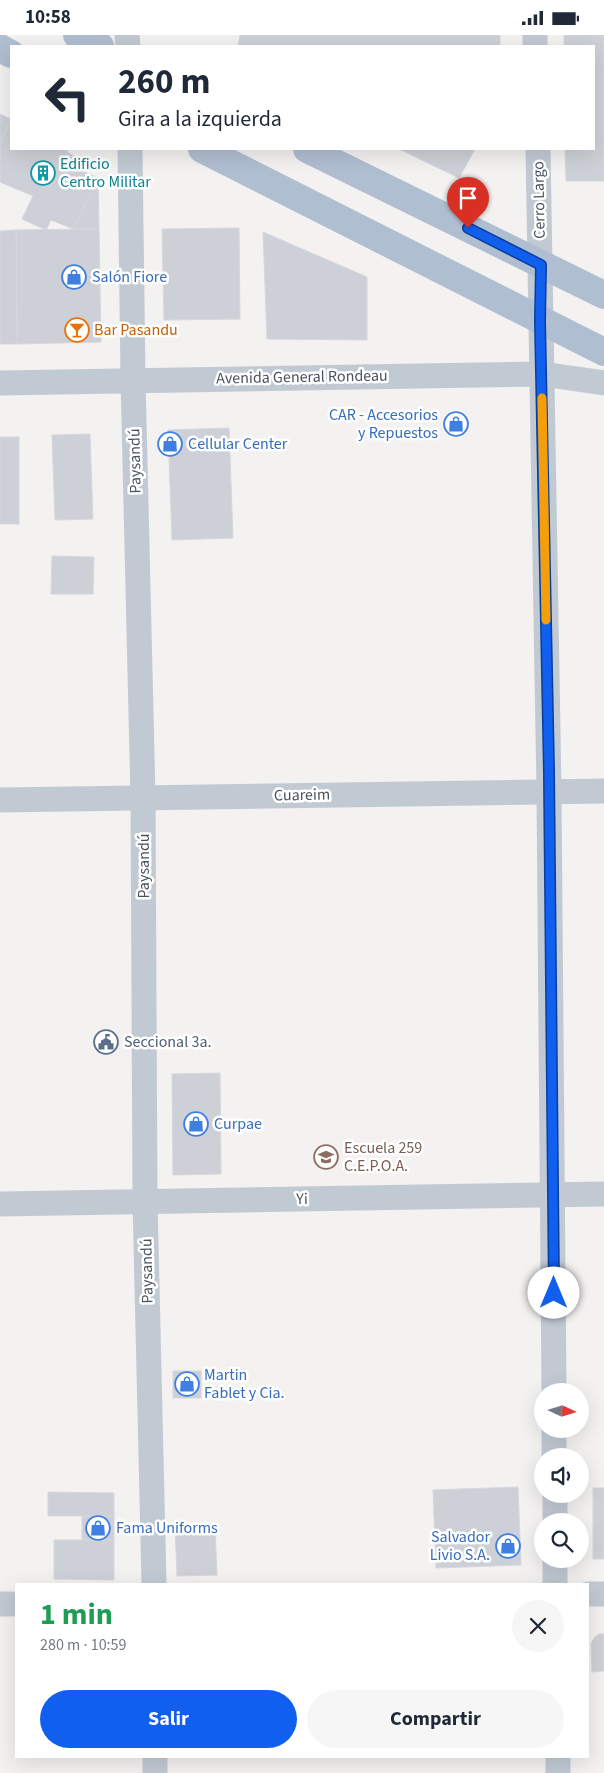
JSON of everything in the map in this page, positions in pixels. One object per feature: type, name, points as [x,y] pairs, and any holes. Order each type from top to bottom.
[{"type":"main road","points":[[77,35],[98,45]]},
{"type":"main road","points":[[204,150],[604,352]]},
{"type":"main road","points":[[309,150],[604,295]]},
{"type":"street","name":"Paysandú","points":[[130,150],[133,379],[143,797],[145,1201],[154,1583]]},
{"type":"street","name":"Cerro Largo","points":[[538,150],[549,792],[554,1383]]},
{"type":"street","name":"Avenida General Rondeau","points":[[0,383],[133,379],[542,374],[604,383]]},
{"type":"street","name":"Cuareim","points":[[0,800],[604,791]]},
{"type":"street","name":"Yi","points":[[0,1204],[604,1194]]},
{"type":"street","points":[[555,1568],[555,1583]]},
{"type":"street","points":[[589,1594],[604,1594]]},
{"type":"street","points":[[0,1604],[15,1604]]},
{"type":"street","points":[[155,1758],[155,1773]]},
{"type":"street","points":[[558,1758],[558,1773]]},
{"type":"building","points":[[240,35],[500,35],[500,45],[238,45]]},
{"type":"building","points":[[564,35],[604,35],[604,181],[566,181],[565,150],[595,150],[595,45],[564,45]]},
{"type":"building","points":[[0,114],[10,119],[10,121],[0,143]]},
{"type":"building","name":"Edificio Centro Militar","points":[[10,122],[10,150],[68,150],[67,152],[80,159],[76,168],[98,178],[73,229],[51,220],[46,230],[22,219],[33,196],[0,182],[0,143]]},
{"type":"building","points":[[401,150],[474,150],[459,178]]},
{"type":"building","points":[[98,178],[99,229],[73,229]]},
{"type":"building","points":[[239,228],[240,319],[164,320],[162,229]]},
{"type":"building","points":[[99,229],[101,342],[17,344],[16,230]]},
{"type":"building","points":[[16,230],[17,344],[0,344],[0,231]]},
{"type":"building","points":[[263,232],[367,277],[367,340],[267,339]]},
{"type":"building","points":[[229,428],[233,538],[172,540],[168,430]]},
{"type":"building","points":[[90,434],[93,519],[55,520],[52,435]]},
{"type":"building","points":[[0,437],[19,437],[19,524],[0,524]]},
{"type":"building","points":[[52,556],[94,557],[93,594],[51,594]]},
{"type":"building","name":"Curpae","points":[[220,1073],[221,1174],[173,1175],[172,1074]]},
{"type":"building","name":"Martin Fablet y Cia.","points":[[173,1371],[201,1371],[201,1398],[173,1398]]},
{"type":"building","points":[[518,1487],[521,1565],[436,1568],[433,1490]]},
{"type":"building","points":[[593,1488],[604,1488],[604,1559],[593,1559]]},
{"type":"building","points":[[48,1492],[114,1493],[114,1516],[48,1516]]},
{"type":"building","name":"Fama Uniforms","points":[[82,1516],[114,1516],[114,1540],[82,1540]]},
{"type":"building","points":[[215,1524],[217,1575],[177,1576],[175,1525]]},
{"type":"building","points":[[54,1540],[114,1540],[114,1580],[54,1579]]},
{"type":"building","points":[[599,1634],[604,1634],[604,1671],[592,1672],[591,1644]]},
{"type":"slow traffic","points":[[542,398],[546,620]]},
{"type":"place","name":"Edificio Centro Militar","points":[[43,173]]},
{"type":"place","name":"Salón Fiore","points":[[74,277]]},
{"type":"place","name":"Bar Pasandu","points":[[77,330]]},
{"type":"place","name":"CAR - Accesorios y Repuestos","points":[[456,424]]},
{"type":"place","name":"Cellular Center","points":[[170,444]]},
{"type":"place","name":"Seccional 3a.","points":[[106,1042]]},
{"type":"place","name":"Curpae","points":[[196,1124]]},
{"type":"place","name":"Escuela 259 C.E.P.O.A.","points":[[326,1157]]},
{"type":"place","name":"Martin Fablet y Cia.","points":[[187,1384]]},
{"type":"place","name":"Fama Uniforms","points":[[98,1528]]},
{"type":"place","name":"Salvador Livio S.A.","points":[[508,1546]]},
{"type":"route","points":[[468,228],[541,265],[540,321],[549,772],[554,1293]]}]
